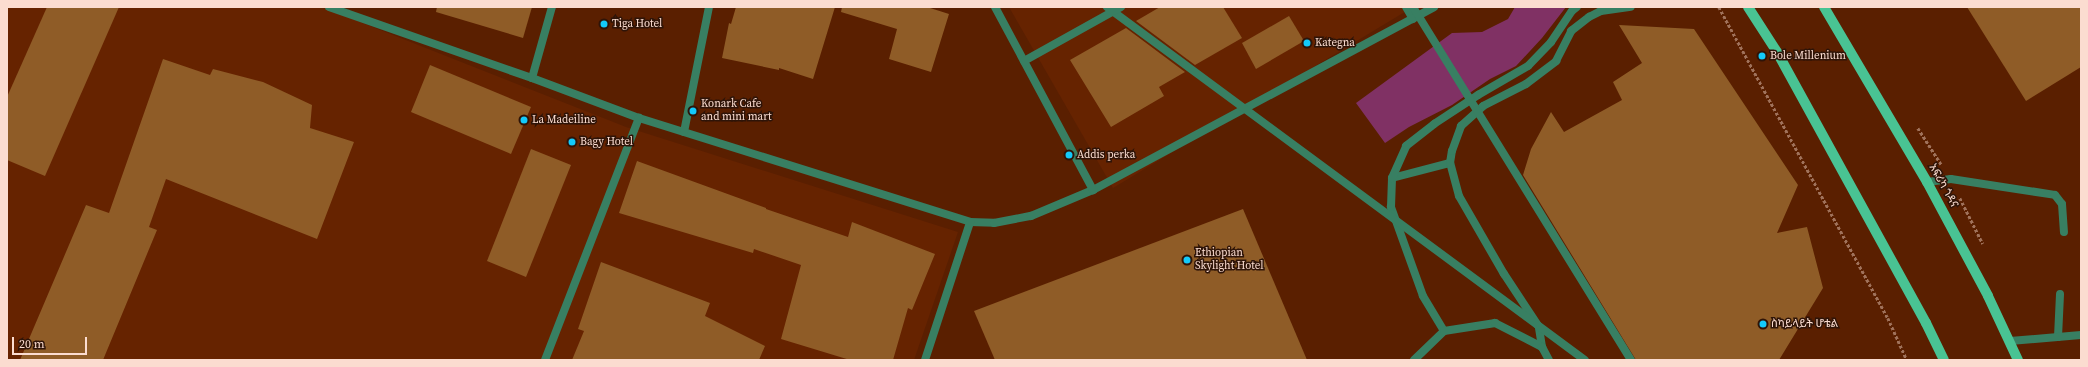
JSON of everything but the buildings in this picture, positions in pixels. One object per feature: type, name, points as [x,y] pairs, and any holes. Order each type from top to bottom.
[{"type":"main road","points":[[1748,7],[1777,52],[1926,323],[1944,360]]},
{"type":"main road","name":"አፍሪካ ጎዳና","points":[[1824,7],[1927,182],[2010,341],[2018,360]]},
{"type":"street","points":[[329,7],[532,78],[639,118],[970,222],[994,223],[1031,216],[1093,190],[1434,7]]},
{"type":"street","points":[[532,78],[552,7]]},
{"type":"street","points":[[684,132],[709,7]]},
{"type":"street","points":[[995,7],[1093,190]]},
{"type":"street","points":[[1107,7],[1586,360]]},
{"type":"street","points":[[1024,61],[1121,7]]},
{"type":"street","points":[[1406,7],[1413,19]]},
{"type":"street","points":[[1413,7],[1632,360]]},
{"type":"street","points":[[1419,7],[1632,360]]},
{"type":"street","points":[[1444,331],[1423,296],[1391,207],[1392,178],[1406,146],[1434,124],[1528,66],[1551,42],[1572,11],[1577,7]]},
{"type":"street","points":[[1549,360],[1542,347],[1539,327],[1504,274],[1459,196],[1450,163],[1452,151],[1461,126],[1483,106],[1526,84],[1556,61],[1571,31],[1589,17],[1601,11],[1631,7]]},
{"type":"street","points":[[545,360],[639,118]]},
{"type":"street","points":[[1392,178],[1450,163]]},
{"type":"street","points":[[1927,182],[1951,179],[2055,195],[2062,204],[2064,232]]},
{"type":"street","points":[[925,360],[970,222]]},
{"type":"street","points":[[2058,337],[2060,294]]},
{"type":"street","points":[[1414,360],[1444,331],[1495,323],[1542,347]]},
{"type":"street","points":[[2010,341],[2081,335]]},
{"type":"path","points":[[1719,7],[1888,318],[1907,360]]},
{"type":"shaded area","points":[[7,7],[322,7],[626,127],[958,232],[914,360],[7,360]]},
{"type":"shaded area","points":[[1009,7],[1413,7],[1113,188]]},
{"type":"shaded area","points":[[1515,7],[1566,7],[1542,38],[1516,66],[1490,79],[1452,105],[1409,127],[1385,143],[1356,103],[1452,33],[1482,32],[1508,19]]},
{"type":"place","name":"Tiga Hotel","points":[[604,24]]},
{"type":"place","name":"Kategna","points":[[1307,43]]},
{"type":"place","name":"Bole Millenium","points":[[1762,56]]},
{"type":"place","name":"Konark Cafe and mini mart","points":[[693,111]]},
{"type":"place","name":"La Madeiline","points":[[524,120]]},
{"type":"place","name":"Bagy Hotel","points":[[572,142]]},
{"type":"place","name":"Addis perka","points":[[1069,155]]},
{"type":"place","name":"Ethiopian Skylight Hotel","points":[[1187,260]]},
{"type":"place","name":"ስካይላይት ሆቴል","points":[[1763,324]]}]
